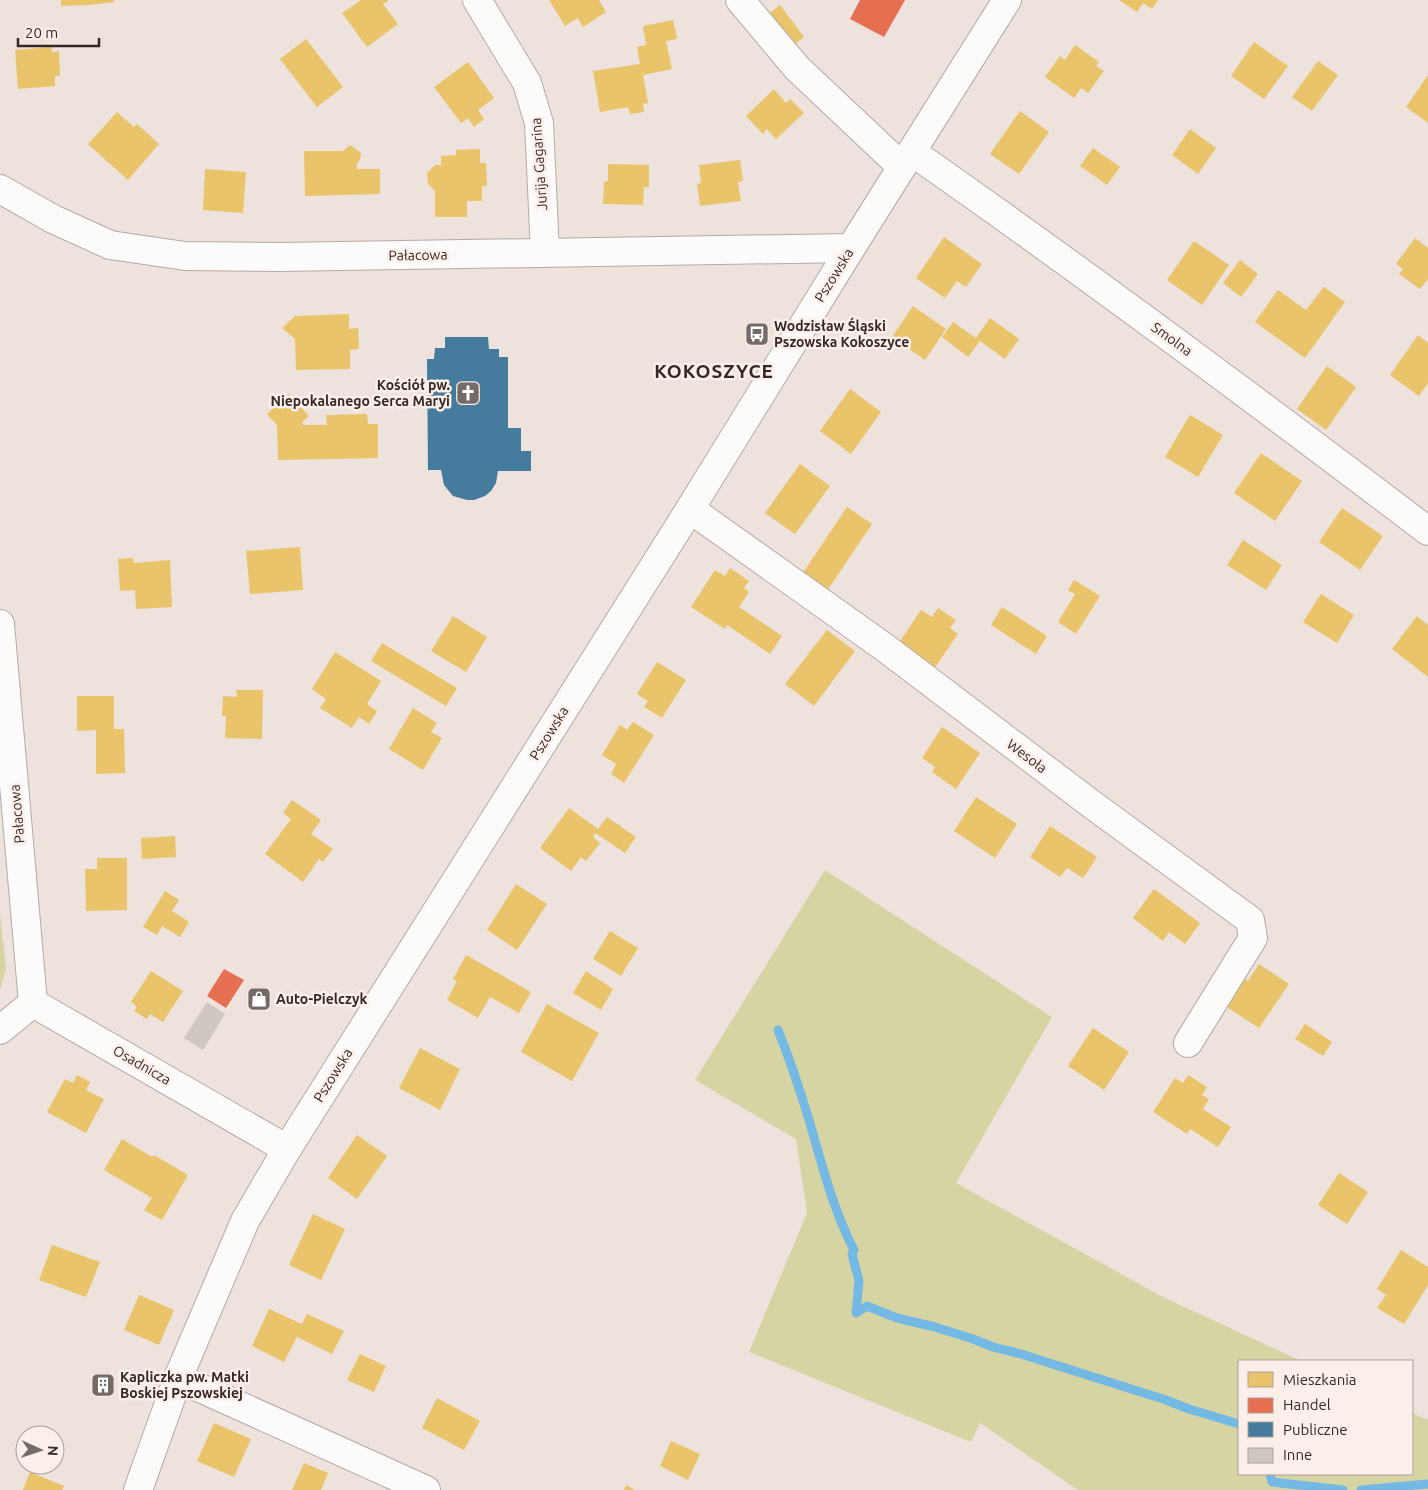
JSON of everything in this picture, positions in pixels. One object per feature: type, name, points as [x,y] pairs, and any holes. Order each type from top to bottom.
[{"type":"street","name":"Jurija Gagarina","points":[[477,0],[527,84],[539,123],[545,253]]},
{"type":"street","name":"Smolna","points":[[740,0],[797,68],[907,159],[1048,247],[1253,398],[1428,531]]},
{"type":"street","name":"Pszowska","points":[[138,1490],[178,1378],[245,1221],[287,1149],[1008,0]]},
{"type":"street","name":"Pałacowa","points":[[0,189],[53,218],[110,245],[185,256],[279,257],[851,248]]},
{"type":"street","name":"Wesoła","points":[[690,509],[884,648],[1094,806],[1250,920],[1253,938],[1188,1043]]},
{"type":"street","name":"Pałacowa","points":[[0,624],[33,1003]]},
{"type":"street","name":"Osadnicza","points":[[33,1003],[287,1149]]},
{"type":"street","points":[[0,1030],[33,1003]]},
{"type":"street","points":[[178,1378],[426,1490]]},
{"type":"shaded area","points":[[825,870],[1052,1017],[956,1183],[1163,1297],[1299,1360],[1238,1360],[1238,1475],[1413,1475],[1413,1413],[1428,1420],[1428,1490],[1078,1490],[980,1423],[971,1442],[749,1352],[807,1213],[796,1139],[695,1080]]},
{"type":"shaded area","points":[[0,913],[6,968],[0,991]]},
{"type":"building: Mieszkania","points":[[61,0],[114,0],[114,2],[61,6]]},
{"type":"building: Mieszkania","points":[[361,0],[389,0],[383,4],[398,24],[367,47],[342,13]]},
{"type":"building: Mieszkania","points":[[549,0],[599,0],[606,12],[583,27],[578,18],[565,26]]},
{"type":"building: Mieszkania","points":[[1119,0],[1158,0],[1152,9],[1143,3],[1137,12]]},
{"type":"building: Mieszkania","points":[[780,5],[804,37],[788,50],[764,18]]},
{"type":"building: Mieszkania","points":[[673,20],[677,39],[666,41],[672,69],[643,75],[648,103],[643,104],[644,112],[630,114],[628,107],[600,112],[593,71],[640,64],[637,47],[646,45],[643,26]]},
{"type":"building: Mieszkania","points":[[306,39],[343,87],[317,107],[280,59]]},
{"type":"building: Mieszkania","points":[[1254,42],[1288,66],[1264,99],[1231,76]]},
{"type":"building: Mieszkania","points":[[1075,45],[1099,62],[1096,66],[1104,71],[1088,93],[1081,88],[1074,98],[1045,77],[1060,56],[1065,60]]},
{"type":"building: Mieszkania","points":[[51,47],[52,52],[59,51],[60,76],[55,76],[55,86],[18,89],[15,50]]},
{"type":"building: Mieszkania","points":[[1318,61],[1338,75],[1312,111],[1292,97]]},
{"type":"building: Mieszkania","points":[[468,62],[494,98],[478,110],[484,119],[474,127],[468,118],[461,123],[434,87]]},
{"type":"building: Mieszkania","points":[[1428,75],[1428,123],[1406,107]]},
{"type":"building: Mieszkania","points":[[774,89],[786,103],[790,99],[804,113],[776,139],[767,129],[763,134],[746,116]]},
{"type":"building: Mieszkania","points":[[1020,111],[1049,132],[1019,174],[990,154]]},
{"type":"building: Mieszkania","points":[[117,112],[134,127],[137,124],[159,144],[128,180],[88,144]]},
{"type":"building: Mieszkania","points":[[1190,129],[1216,148],[1198,174],[1172,155]]},
{"type":"building: Mieszkania","points":[[350,145],[361,153],[357,169],[380,169],[380,194],[305,196],[304,151],[343,151]]},
{"type":"building: Mieszkania","points":[[1093,148],[1120,167],[1107,185],[1080,166]]},
{"type":"building: Mieszkania","points":[[480,149],[480,163],[486,163],[487,186],[482,186],[482,201],[467,201],[467,217],[435,217],[435,191],[428,184],[427,173],[435,165],[441,165],[441,156],[456,155],[456,150]]},
{"type":"building: Mieszkania","points":[[740,160],[743,181],[738,182],[741,201],[700,206],[697,184],[701,183],[699,165]]},
{"type":"building: Mieszkania","points":[[608,164],[649,165],[649,187],[644,187],[643,205],[603,204],[604,182],[608,181]]},
{"type":"building: Mieszkania","points":[[205,169],[246,172],[243,213],[203,210]]},
{"type":"building: Mieszkania","points":[[944,237],[982,264],[966,287],[957,281],[945,298],[916,278]]},
{"type":"building: Mieszkania","points":[[1415,238],[1428,248],[1428,279],[1420,289],[1399,274],[1403,269],[1396,264]]},
{"type":"building: Mieszkania","points":[[1194,241],[1229,265],[1202,305],[1167,280]]},
{"type":"building: Mieszkania","points":[[1240,260],[1258,274],[1241,297],[1223,283]]},
{"type":"building: Mieszkania","points":[[1324,287],[1345,302],[1305,358],[1255,322],[1278,290],[1306,310]]},
{"type":"building: Mieszkania","points":[[913,306],[946,329],[925,360],[892,337]]},
{"type":"building: Mieszkania","points":[[349,314],[349,329],[358,328],[359,349],[350,350],[350,369],[296,370],[295,339],[282,328],[295,316]]},
{"type":"building: Mieszkania","points":[[990,318],[1019,339],[1005,359],[980,341],[968,357],[942,337],[953,322],[976,338]]},
{"type":"building: Mieszkania","points":[[1418,335],[1428,343],[1428,383],[1419,396],[1390,375]]},
{"type":"building: Mieszkania","points":[[1327,366],[1356,387],[1326,430],[1297,409]]},
{"type":"building: Mieszkania","points":[[850,389],[881,412],[851,454],[820,431]]},
{"type":"building: Mieszkania","points":[[289,394],[309,416],[302,422],[303,425],[327,425],[326,415],[367,414],[368,424],[378,424],[378,458],[278,460],[277,425],[267,414]]},
{"type":"building: Mieszkania","points":[[1190,415],[1223,435],[1198,477],[1165,457]]},
{"type":"building: Mieszkania","points":[[1261,453],[1302,481],[1275,521],[1234,493]]},
{"type":"building: Mieszkania","points":[[800,464],[830,486],[795,534],[765,513]]},
{"type":"building: Mieszkania","points":[[847,507],[872,524],[825,594],[800,577]]},
{"type":"building: Mieszkania","points":[[1342,508],[1383,536],[1360,570],[1319,542]]},
{"type":"building: Mieszkania","points":[[1243,540],[1282,565],[1266,590],[1227,565]]},
{"type":"building: Mieszkania","points":[[300,547],[303,590],[250,594],[246,551]]},
{"type":"building: Mieszkania","points":[[133,558],[134,563],[170,560],[172,607],[136,609],[135,590],[120,591],[118,559]]},
{"type":"building: Mieszkania","points":[[730,568],[749,581],[744,588],[749,592],[739,607],[782,636],[770,654],[727,625],[725,629],[691,607],[715,570],[725,576]]},
{"type":"building: Mieszkania","points":[[1074,580],[1100,596],[1076,634],[1058,622],[1075,594],[1068,590]]},
{"type":"building: Mieszkania","points":[[1321,594],[1354,615],[1337,643],[1303,622]]},
{"type":"building: Mieszkania","points":[[1002,607],[1047,636],[1036,654],[991,625]]},
{"type":"building: Mieszkania","points":[[938,608],[956,620],[950,628],[958,634],[934,669],[898,644],[921,610],[932,617]]},
{"type":"building: Mieszkania","points":[[453,616],[487,637],[466,672],[431,651]]},
{"type":"building: Mieszkania","points":[[1417,616],[1428,625],[1428,677],[1392,649]]},
{"type":"building: Mieszkania","points":[[827,630],[855,651],[814,706],[785,684]]},
{"type":"building: Mieszkania","points":[[382,643],[457,688],[446,706],[371,661]]},
{"type":"building: Mieszkania","points":[[335,652],[381,681],[367,704],[377,711],[369,724],[359,717],[352,728],[320,708],[326,699],[312,689]]},
{"type":"building: Mieszkania","points":[[657,662],[686,680],[662,718],[644,707],[648,701],[637,694]]},
{"type":"building: Mieszkania","points":[[236,690],[263,690],[262,739],[225,738],[226,716],[222,716],[223,696],[237,697]]},
{"type":"building: Mieszkania","points":[[77,696],[114,696],[114,729],[124,729],[125,773],[96,774],[96,730],[77,731]]},
{"type":"building: Mieszkania","points":[[413,708],[437,723],[431,732],[442,738],[423,770],[389,749]]},
{"type":"building: Mieszkania","points":[[633,722],[654,735],[624,783],[611,774],[616,764],[602,755],[620,725],[627,730]]},
{"type":"building: Mieszkania","points":[[942,727],[980,753],[956,789],[932,772],[935,767],[922,758]]},
{"type":"building: Mieszkania","points":[[976,797],[1017,824],[995,858],[954,831]]},
{"type":"building: Mieszkania","points":[[292,800],[321,820],[311,834],[333,849],[323,862],[319,859],[303,882],[265,854],[291,819],[283,813]]},
{"type":"building: Mieszkania","points":[[569,808],[598,829],[607,817],[636,837],[625,853],[595,833],[593,837],[600,843],[586,861],[581,857],[571,871],[540,848]]},
{"type":"building: Mieszkania","points":[[1050,826],[1097,857],[1083,878],[1067,868],[1060,877],[1030,857]]},
{"type":"building: Mieszkania","points":[[175,836],[176,857],[142,859],[141,838]]},
{"type":"building: Mieszkania","points":[[97,858],[127,858],[127,910],[86,911],[85,869],[97,869]]},
{"type":"building: Mieszkania","points":[[516,884],[547,904],[517,950],[487,930]]},
{"type":"building: Mieszkania","points":[[1154,889],[1200,923],[1185,944],[1169,932],[1163,941],[1133,918]]},
{"type":"building: Mieszkania","points":[[165,891],[179,900],[172,911],[189,922],[180,937],[162,926],[157,935],[143,927]]},
{"type":"building: Mieszkania","points":[[610,931],[638,948],[621,976],[593,959]]},
{"type":"building: Mieszkania","points":[[466,955],[531,992],[519,1013],[490,997],[478,1018],[447,1000],[457,981],[453,979]]},
{"type":"building: Mieszkania","points":[[1259,964],[1289,984],[1259,1028],[1222,1004],[1240,976],[1248,981]]},
{"type":"building: Mieszkania","points":[[151,971],[183,991],[163,1022],[150,1014],[147,1019],[134,1011],[137,1007],[131,1002]]},
{"type":"building: Mieszkania","points":[[586,971],[613,989],[601,1010],[573,993]]},
{"type":"building: Mieszkania","points":[[547,1004],[599,1033],[572,1081],[521,1052]]},
{"type":"building: Mieszkania","points":[[1305,1024],[1332,1042],[1323,1056],[1295,1039]]},
{"type":"building: Mieszkania","points":[[1093,1028],[1129,1052],[1104,1090],[1068,1066]]},
{"type":"building: Mieszkania","points":[[420,1048],[460,1069],[440,1110],[399,1088]]},
{"type":"building: Mieszkania","points":[[77,1075],[90,1082],[86,1090],[104,1099],[86,1133],[47,1112],[65,1079],[73,1083]]},
{"type":"building: Mieszkania","points":[[1188,1075],[1207,1087],[1202,1095],[1209,1099],[1203,1109],[1231,1127],[1218,1147],[1190,1129],[1187,1134],[1153,1112],[1175,1078],[1183,1083]]},
{"type":"building: Mieszkania","points":[[357,1135],[387,1156],[357,1199],[328,1178]]},
{"type":"building: Mieszkania","points":[[122,1139],[188,1175],[162,1220],[144,1210],[152,1198],[104,1170]]},
{"type":"building: Mieszkania","points":[[1339,1173],[1368,1192],[1347,1224],[1318,1205]]},
{"type":"building: Mieszkania","points":[[313,1214],[345,1229],[321,1280],[289,1265]]},
{"type":"building: Mieszkania","points":[[52,1245],[100,1262],[86,1297],[39,1280]]},
{"type":"building: Mieszkania","points":[[1401,1250],[1428,1267],[1428,1285],[1404,1324],[1377,1308],[1386,1295],[1377,1289]]},
{"type":"building: Mieszkania","points":[[139,1295],[174,1310],[159,1345],[124,1330]]},
{"type":"building: Mieszkania","points":[[269,1309],[302,1324],[307,1314],[344,1331],[332,1354],[297,1337],[284,1362],[252,1346]]},
{"type":"building: Mieszkania","points":[[360,1354],[386,1366],[374,1392],[347,1380]]},
{"type":"building: Mieszkania","name":"Kapliczka pw. Matki Boskiej Pszowskiej","points":[[108,1377],[111,1390],[98,1394],[95,1380]]},
{"type":"building: Mieszkania","points":[[437,1398],[480,1421],[464,1450],[422,1428]]},
{"type":"building: Mieszkania","points":[[214,1423],[251,1439],[234,1477],[197,1461]]},
{"type":"building: Mieszkania","points":[[671,1441],[700,1454],[688,1480],[660,1466]]},
{"type":"building: Mieszkania","points":[[304,1463],[328,1473],[321,1490],[292,1490]]},
{"type":"building: Mieszkania","points":[[29,1475],[37,1475],[64,1486],[62,1490],[23,1490]]},
{"type":"building: Mieszkania","points":[[626,1485],[635,1490],[624,1490]]},
{"type":"building: Handel","points":[[860,0],[905,0],[884,37],[850,19]]},
{"type":"building: Handel","points":[[224,969],[244,980],[226,1008],[207,996]]},
{"type":"building: Publiczne","name":"Kościół pw. Niepokalanego Serca Maryi","points":[[445,337],[488,337],[489,349],[499,349],[499,357],[508,357],[508,428],[521,428],[521,451],[531,451],[531,471],[498,471],[496,483],[491,491],[485,496],[474,500],[453,496],[444,485],[441,470],[428,470],[427,359],[434,359],[435,348],[445,348]]},
{"type":"building: Inne","points":[[207,1002],[225,1014],[203,1050],[184,1038]]},
{"type":"waterway","points":[[778,1030],[791,1064],[834,1203],[854,1250],[852,1254],[859,1281],[856,1313],[867,1306],[897,1318],[935,1327],[1238,1424]]},
{"type":"waterway","points":[[1270,1475],[1272,1482],[1343,1490]]},
{"type":"waterway","points":[[1361,1490],[1428,1484]]},
{"type":"place","name":"Wodzisław Śląski Pszowska Kokoszyce","points":[[757,334]]},
{"type":"place","name":"Kościół pw. Niepokalanego Serca Maryi","points":[[468,393]]},
{"type":"place","name":"Auto-Pielczyk","points":[[259,999]]},
{"type":"place","name":"Kapliczka pw. Matki Boskiej Pszowskiej","points":[[103,1385]]},
{"type":"district","name":"KOKOSZYCE","points":[[714,371]]}]
